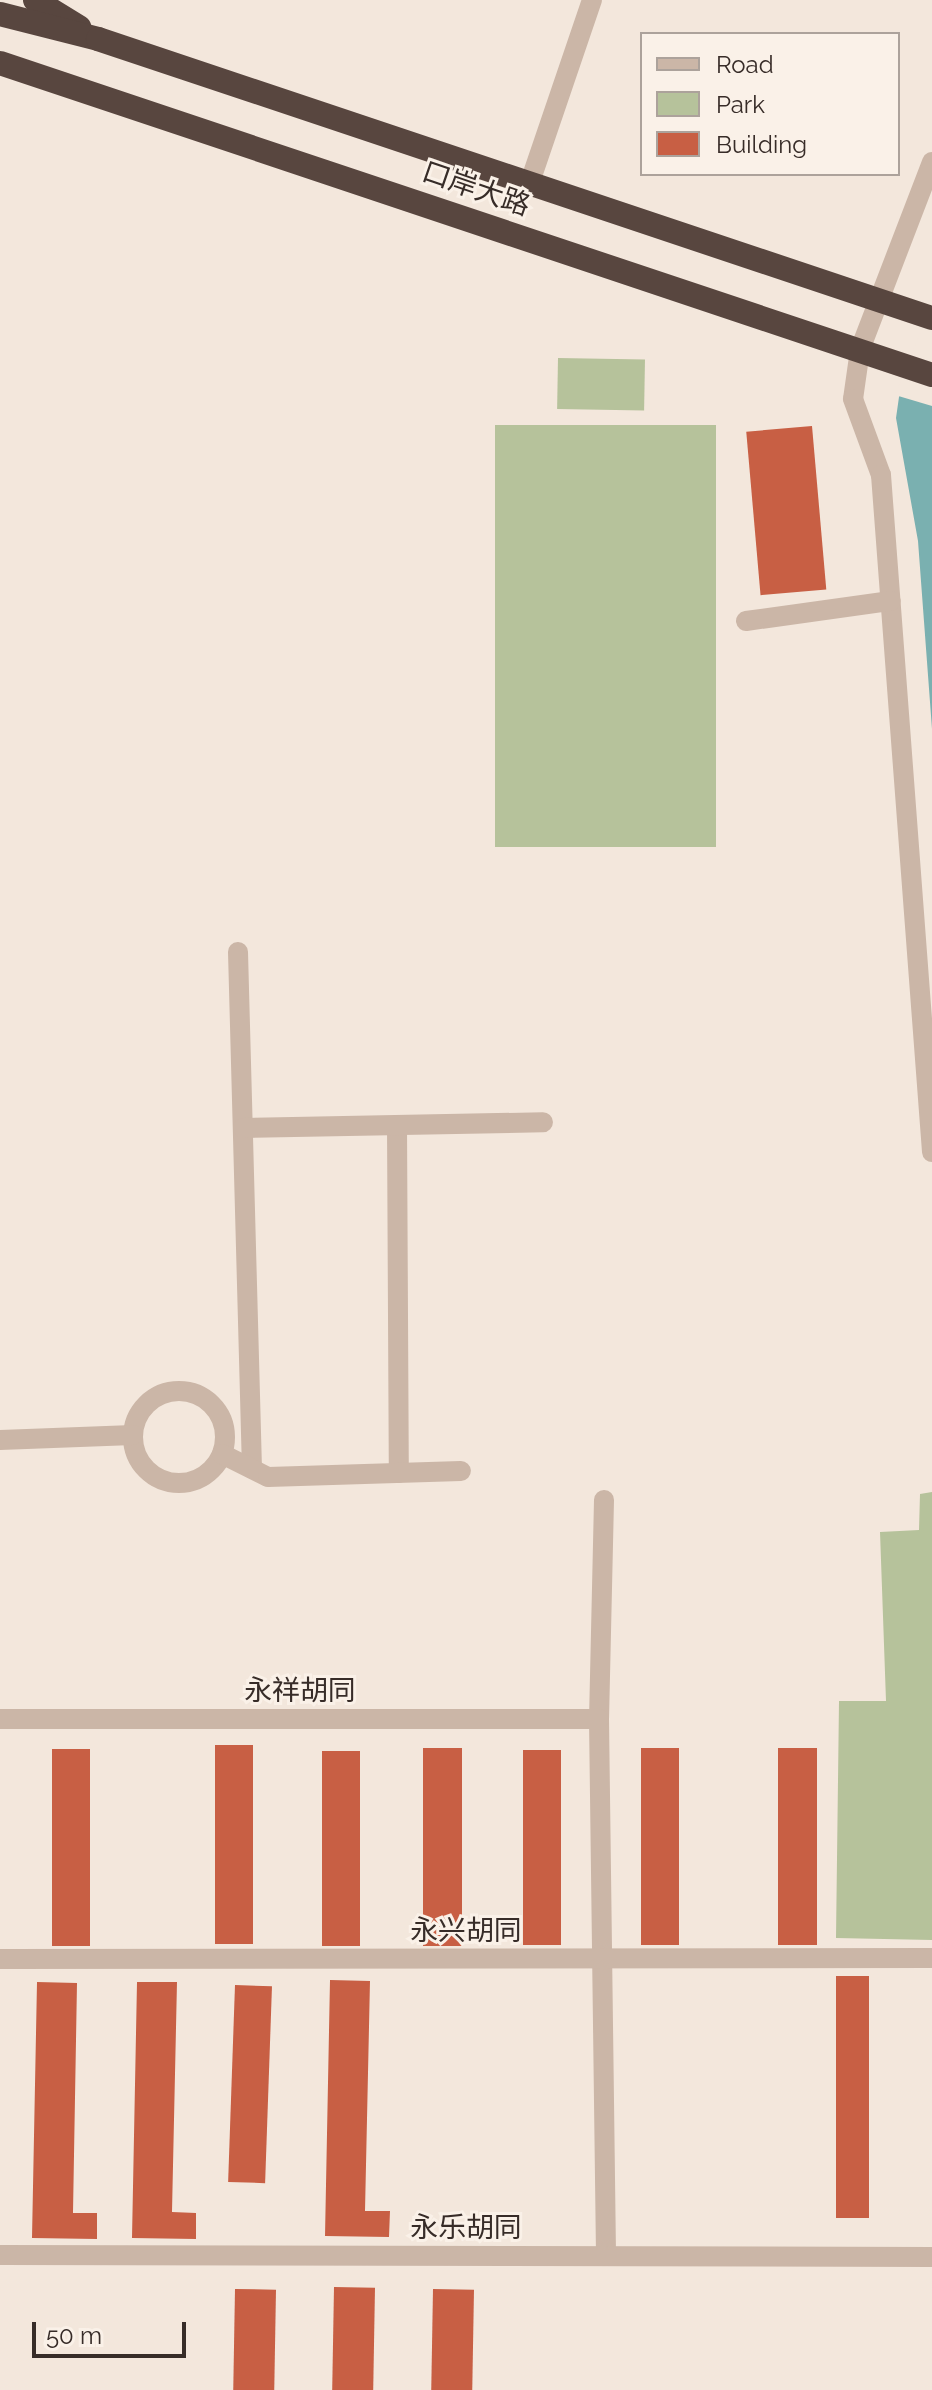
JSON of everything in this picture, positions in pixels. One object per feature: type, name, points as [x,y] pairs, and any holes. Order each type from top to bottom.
[{"type":"highway","points":[[35,0],[98,39]]},
{"type":"highway","name":"口岸大路","points":[[0,14],[98,39],[932,318]]},
{"type":"highway","name":"口岸大路","points":[[0,63],[932,375]]},
{"type":"street","points":[[530,182],[592,0]]},
{"type":"street","points":[[932,162],[871,355],[853,399],[881,475],[932,1152]]},
{"type":"street","points":[[746,621],[891,601]]},
{"type":"street","points":[[238,952],[252,1469]]},
{"type":"street","points":[[243,1128],[543,1122]]},
{"type":"street","points":[[397,1125],[399,1473]]},
{"type":"street","points":[[190,1391],[216,1408],[226,1438],[222,1454],[202,1478],[173,1483],[146,1470],[137,1459],[133,1435],[146,1403],[158,1394],[190,1391]]},
{"type":"street","points":[[0,1440],[133,1435]]},
{"type":"street","points":[[222,1454],[268,1477],[461,1471]]},
{"type":"street","points":[[604,1500],[599,1719],[606,2256]]},
{"type":"street","name":"永祥胡同","points":[[0,1719],[599,1719]]},
{"type":"street","name":"永兴胡同","points":[[0,1959],[932,1958]]},
{"type":"street","name":"永乐胡同","points":[[0,2255],[932,2257]]},
{"type":"green space","points":[[558,358],[645,360],[644,411],[557,409]]},
{"type":"green space","points":[[495,425],[716,425],[716,847],[495,847]]},
{"type":"green space","points":[[932,1492],[932,1940],[836,1938],[839,1701],[886,1701],[880,1532],[919,1530],[920,1494]]},
{"type":"water","points":[[932,308],[932,729],[918,541],[896,418],[899,397]]},
{"type":"pier","points":[[932,304],[932,406],[895,395]]},
{"type":"building","points":[[812,426],[826,589],[761,595],[746,432]]},
{"type":"building","points":[[215,1745],[253,1745],[253,1944],[215,1944]]},
{"type":"building","points":[[423,1748],[462,1748],[462,1946],[423,1946]]},
{"type":"building","points":[[641,1748],[679,1748],[679,1945],[641,1945]]},
{"type":"building","points":[[778,1748],[817,1748],[817,1945],[778,1945]]},
{"type":"building","points":[[52,1749],[90,1749],[90,1946],[52,1946]]},
{"type":"building","points":[[523,1750],[561,1750],[561,1945],[523,1945]]},
{"type":"building","points":[[322,1751],[360,1751],[360,1946],[322,1946]]},
{"type":"building","points":[[836,1976],[869,1976],[869,2218],[836,2218]]},
{"type":"building","points":[[330,1980],[370,1981],[365,2211],[390,2211],[389,2237],[325,2236]]},
{"type":"building","points":[[37,1982],[77,1983],[73,2213],[97,2213],[97,2239],[32,2238]]},
{"type":"building","points":[[137,1982],[177,1982],[172,2212],[196,2213],[196,2239],[132,2238]]},
{"type":"building","points":[[235,1985],[272,1986],[265,2183],[228,2182]]},
{"type":"building","points":[[334,2287],[375,2288],[373,2390],[332,2390]]},
{"type":"building","points":[[235,2289],[276,2290],[274,2390],[233,2390]]},
{"type":"building","points":[[433,2289],[474,2290],[472,2390],[431,2390]]}]
